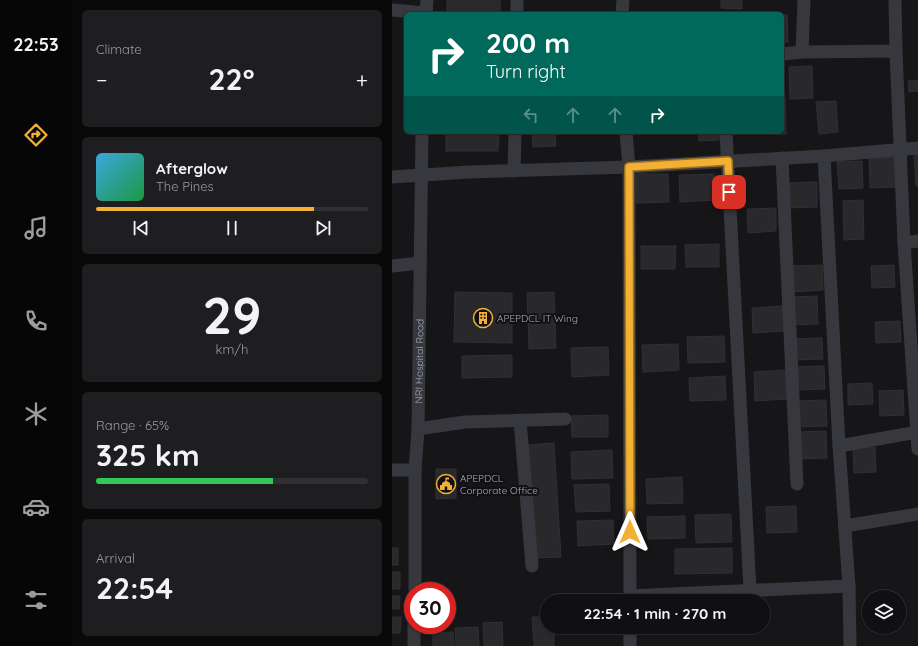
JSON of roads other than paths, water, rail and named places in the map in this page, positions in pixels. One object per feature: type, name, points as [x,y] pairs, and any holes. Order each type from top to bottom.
[{"type":"street","points":[[426,12],[427,0]]},
{"type":"street","points":[[517,0],[517,12]]},
{"type":"street","points":[[622,12],[623,0]]},
{"type":"street","points":[[802,52],[804,0]]},
{"type":"street","points":[[895,0],[904,243],[914,325],[918,449]]},
{"type":"street","points":[[392,10],[409,12]]},
{"type":"street","points":[[784,54],[802,52],[896,51]]},
{"type":"street","name":"NRI Hospital Road","points":[[415,582],[415,470],[418,429],[422,134]]},
{"type":"street","points":[[514,171],[515,134]]},
{"type":"street","points":[[626,134],[629,167],[630,594]]},
{"type":"street","points":[[726,134],[750,590]]},
{"type":"street","points":[[392,177],[629,167],[901,151],[918,148]]},
{"type":"street","points":[[824,156],[839,446],[849,586],[850,646]]},
{"type":"street","points":[[782,158],[797,484]]},
{"type":"street","points":[[904,243],[918,241]]},
{"type":"street","points":[[392,266],[420,263]]},
{"type":"street","points":[[418,429],[465,422],[565,419]]},
{"type":"street","points":[[520,420],[532,566]]},
{"type":"street","points":[[839,446],[917,432]]},
{"type":"street","points":[[392,470],[415,470]]},
{"type":"street","points":[[845,526],[918,514]]},
{"type":"street","points":[[690,594],[849,586]]},
{"type":"street","points":[[414,634],[414,646]]},
{"type":"street","points":[[630,634],[630,646]]},
{"type":"place","name":"APEPDCL IT Wing","points":[[483,318]]},
{"type":"place","name":"APEPDCL Corporate Office","points":[[446,484]]}]
